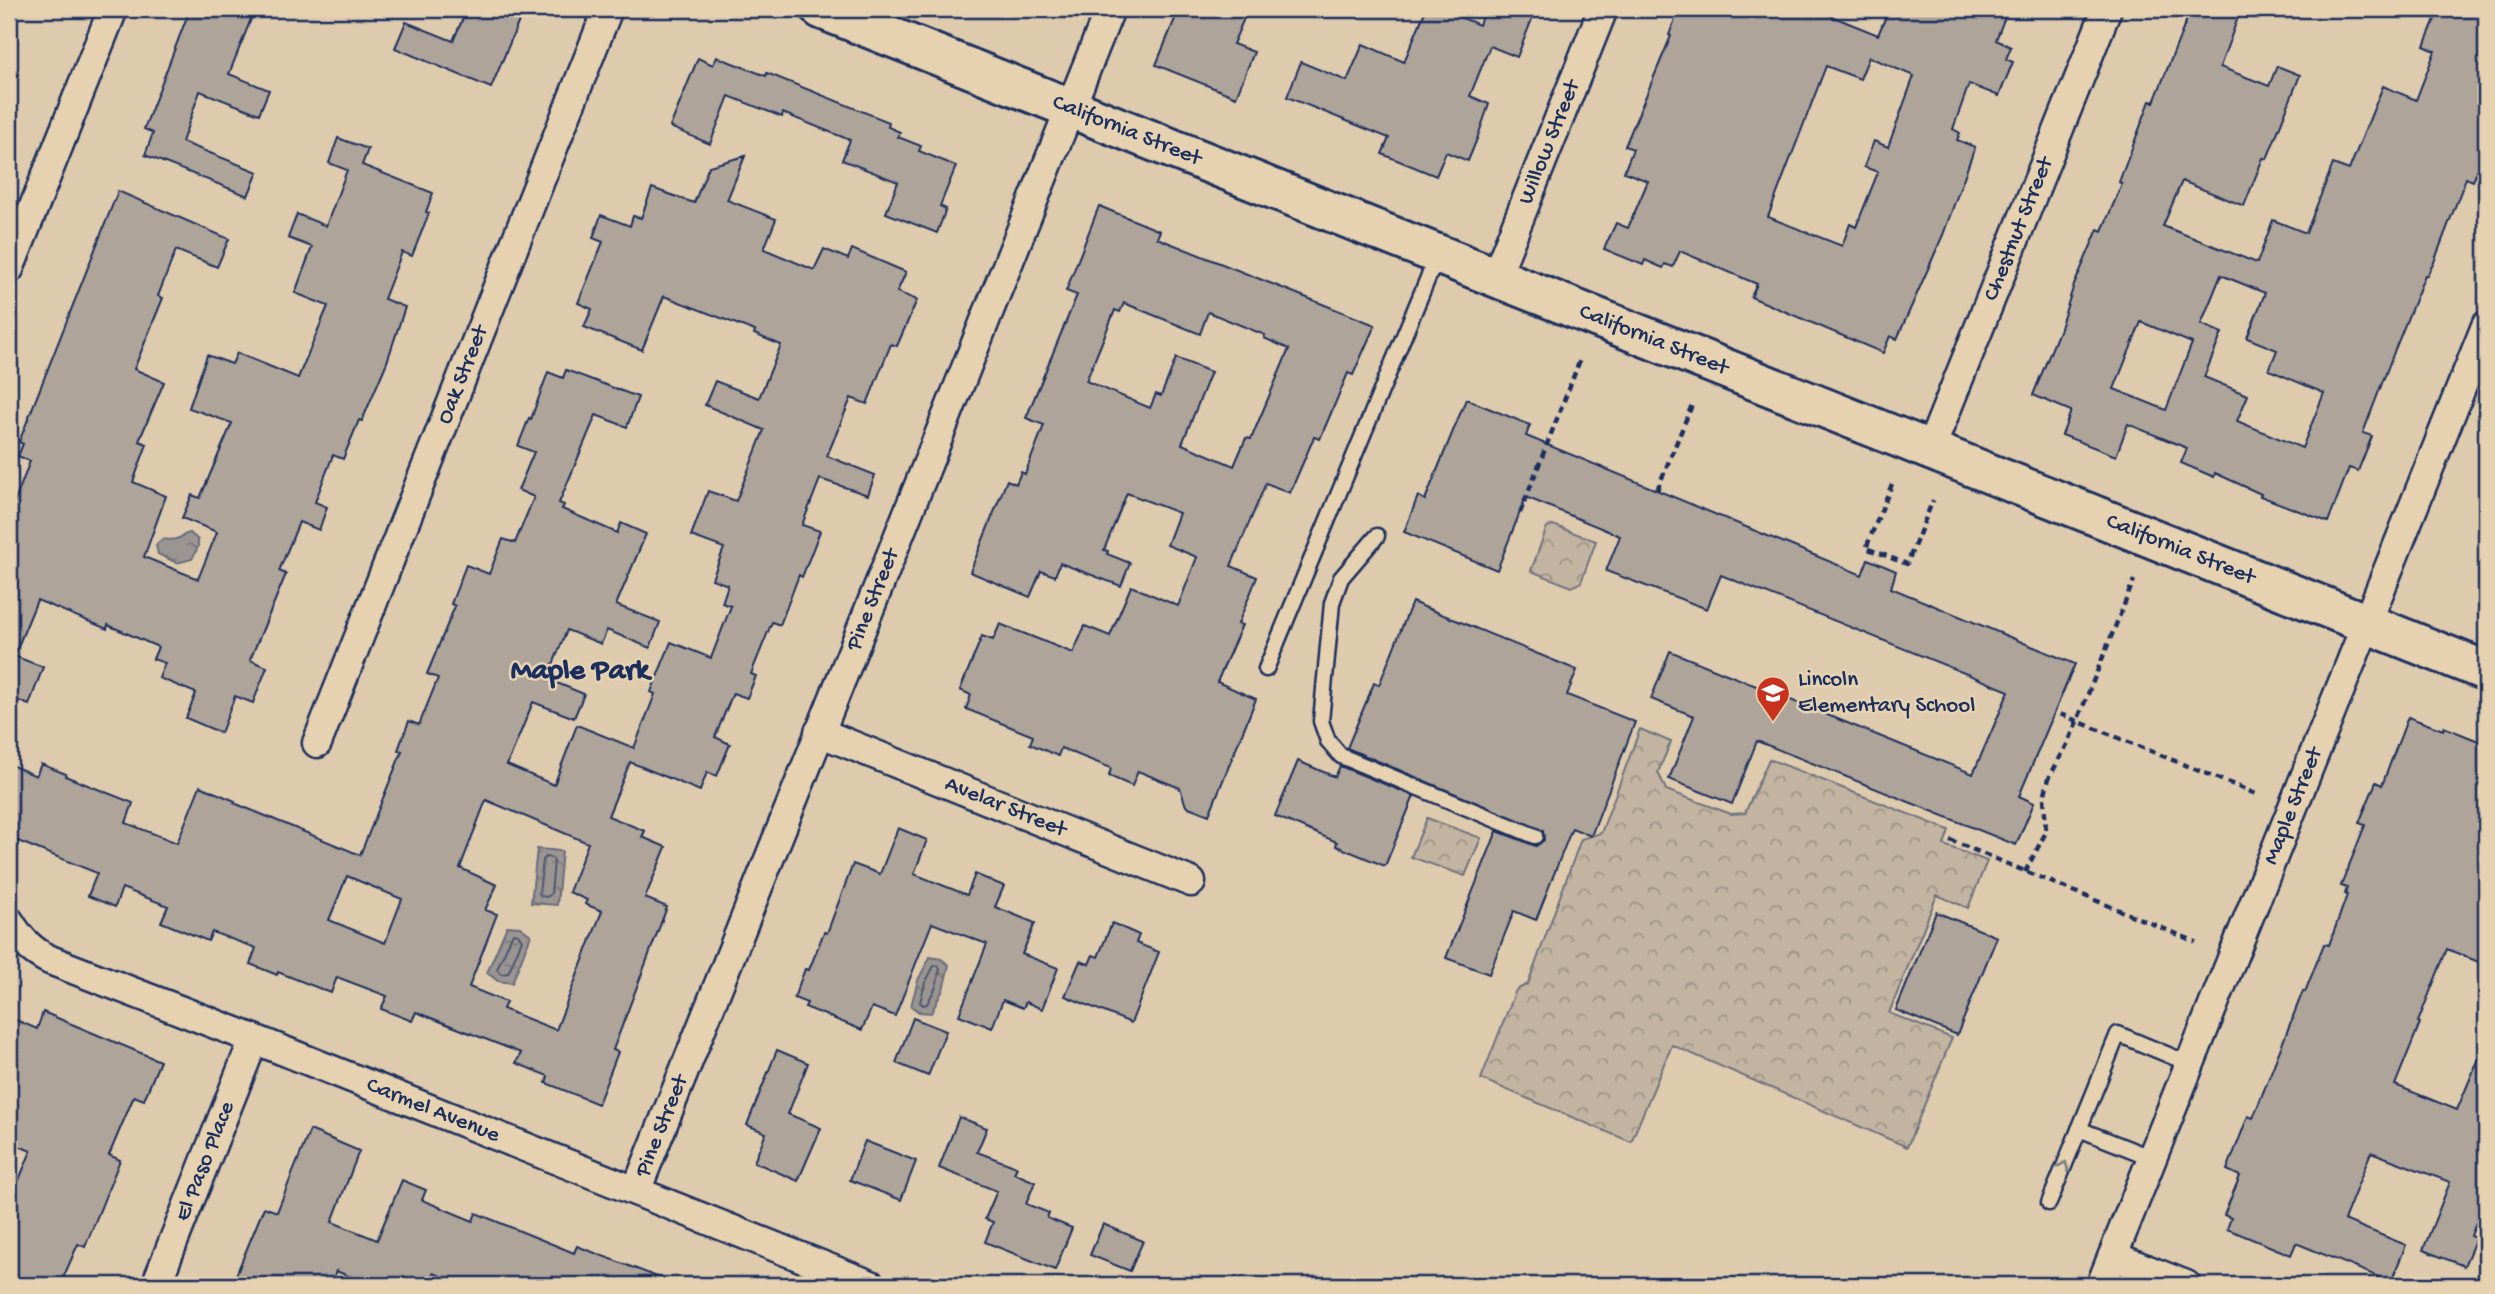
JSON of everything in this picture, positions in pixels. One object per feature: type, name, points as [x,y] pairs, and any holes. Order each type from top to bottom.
[{"type":"street","points":[[9,269],[113,9]]},
{"type":"street","name":"Oak Street","points":[[317,743],[608,9]]},
{"type":"street","name":"California Street","points":[[821,9],[2486,671]]},
{"type":"street","name":"Pine Street","points":[[636,1191],[1110,9]]},
{"type":"street","name":"Willow Street","points":[[1496,276],[1603,9]]},
{"type":"street","name":"Chestnut Street","points":[[1930,450],[2107,9]]},
{"type":"street","name":"Maple Street","points":[[2101,1285],[2486,326]]},
{"type":"street","name":"Avelar Street","points":[[819,732],[1191,882]]},
{"type":"street","name":"Carmel Avenue","points":[[9,921],[35,953],[871,1285]]},
{"type":"street","name":"El Paso Place","points":[[156,1285],[254,1039]]},
{"type":"street","points":[[2113,1256],[2186,1285]]},
{"type":"lane","points":[[1266,669],[1438,253]]},
{"type":"lane","points":[[1377,536],[1342,578],[1332,603],[1321,721],[1328,741],[1341,756],[1535,836]]},
{"type":"lane","points":[[2049,1203],[2118,1034],[2190,1064]]},
{"type":"lane","points":[[2079,1129],[2152,1157]]},
{"type":"path","points":[[1520,513],[1580,360]]},
{"type":"path","points":[[1657,490],[1692,405]]},
{"type":"path","points":[[1892,484],[1866,548],[1908,564],[1933,500]]},
{"type":"path","points":[[2025,872],[2046,832],[2044,797],[2049,778],[2062,756],[2134,580]]},
{"type":"path","points":[[2060,714],[2256,793]]},
{"type":"path","points":[[1950,840],[2196,942]]},
{"type":"green space","points":[[1553,525],[1596,541],[1581,582],[1572,587],[1531,571],[1547,527]]},
{"type":"green space","points":[[1640,729],[1671,742],[1658,772],[1666,790],[1731,814],[1745,813],[1769,759],[1949,830],[1944,845],[1987,861],[1968,908],[1937,895],[1889,1013],[1952,1038],[1907,1147],[1672,1045],[1631,1142],[1481,1079],[1516,990],[1528,984],[1581,839],[1601,833]]},
{"type":"green space","points":[[1427,818],[1481,838],[1465,876],[1411,857]]},
{"type":"water","points":[[190,533],[198,540],[198,547],[192,559],[177,563],[158,554],[156,545],[161,540],[173,540]]},
{"type":"water","points":[[537,849],[562,851],[557,905],[531,903]]},
{"type":"water","points":[[507,926],[520,927],[531,935],[512,983],[498,981],[487,973]]},
{"type":"water","points":[[930,957],[941,959],[949,965],[943,990],[931,1013],[919,1012],[911,1006],[918,980]]},
{"type":"building","points":[[190,9],[255,9],[229,74],[269,90],[259,114],[200,91],[182,142],[258,172],[248,196],[145,155],[153,133],[144,129]]},
{"type":"building","points":[[467,9],[524,9],[491,88],[395,48],[406,22],[453,41]]},
{"type":"building","points":[[1179,9],[1248,9],[1233,44],[1254,52],[1236,97],[1156,65]]},
{"type":"building","points":[[1426,9],[1441,9],[1479,25],[1485,9],[1536,9],[1517,57],[1490,46],[1470,96],[1489,104],[1468,161],[1446,152],[1436,176],[1382,154],[1389,138],[1287,97],[1301,62],[1347,81],[1363,44],[1404,62]]},
{"type":"building","points":[[1679,9],[1814,9],[1878,35],[1889,9],[2008,9],[1996,40],[2011,47],[2006,59],[2013,62],[1999,96],[1969,84],[1953,129],[1960,133],[1957,140],[1975,147],[1943,235],[1897,339],[1890,336],[1883,353],[1751,297],[1757,284],[1680,251],[1673,267],[1665,264],[1663,268],[1645,260],[1643,265],[1604,249],[1616,223],[1628,228],[1648,181],[1624,172],[1633,149],[1625,146],[1671,36],[1669,35]],"holes":[[[1869,57],[1914,76],[1888,147],[1874,141],[1864,167],[1878,172],[1856,227],[1850,224],[1842,246],[1768,217],[1826,66],[1860,79]]]},
{"type":"building","points":[[2191,9],[2241,9],[2220,67],[2269,86],[2277,66],[2300,75],[2267,159],[2263,158],[2244,206],[2182,181],[2163,226],[2257,263],[2273,220],[2306,233],[2333,164],[2349,170],[2383,86],[2416,100],[2435,51],[2424,46],[2439,9],[2486,9],[2486,149],[2473,181],[2466,178],[2434,262],[2427,276],[2425,275],[2394,352],[2363,433],[2372,436],[2358,471],[2349,468],[2328,522],[2260,496],[2261,494],[2215,473],[2214,477],[2181,463],[2187,448],[2128,424],[2116,456],[2062,435],[2071,411],[2033,395],[2074,285],[2098,229],[2102,231],[2122,184],[2119,182],[2150,101],[2154,102]],"holes":[[[2221,275],[2265,293],[2247,338],[2277,350],[2269,370],[2324,393],[2302,448],[2237,421],[2248,395],[2204,377],[2222,333],[2201,324]],[[2141,322],[2192,343],[2166,410],[2114,389]]]},
{"type":"building","points":[[717,57],[766,76],[767,73],[889,122],[888,127],[900,132],[898,137],[921,146],[919,151],[956,166],[940,206],[946,209],[937,233],[886,213],[898,182],[842,160],[850,140],[783,113],[782,117],[729,96],[710,144],[670,127],[698,58],[713,65]]},
{"type":"building","points":[[338,138],[368,149],[362,165],[433,193],[426,212],[429,213],[412,256],[402,252],[384,299],[405,307],[387,362],[343,459],[333,455],[315,502],[327,507],[319,530],[299,522],[279,571],[286,574],[250,660],[267,667],[253,703],[235,696],[221,733],[186,718],[196,693],[159,678],[165,663],[153,659],[158,647],[108,625],[107,629],[37,600],[14,656],[43,667],[29,705],[9,697],[9,517],[30,461],[18,456],[23,444],[19,442],[118,191],[229,239],[217,267],[176,250],[158,296],[163,298],[134,369],[164,382],[139,441],[147,444],[133,482],[166,496],[144,557],[198,579],[217,532],[182,518],[192,495],[200,498],[232,423],[189,408],[207,355],[232,364],[237,353],[298,378],[328,306],[295,293],[312,247],[288,238],[297,214],[326,226],[347,170],[329,163]]},
{"type":"building","points":[[745,156],[727,200],[776,219],[764,249],[814,270],[824,249],[848,259],[852,249],[906,272],[897,292],[917,300],[897,346],[891,344],[867,404],[851,398],[827,456],[875,475],[868,495],[820,479],[802,525],[820,531],[780,625],[772,622],[751,674],[756,676],[747,698],[733,693],[715,737],[730,744],[717,776],[707,772],[700,791],[630,762],[608,816],[645,831],[642,837],[666,847],[645,898],[667,907],[613,1050],[618,1052],[598,1104],[546,1083],[548,1076],[516,1063],[521,1053],[416,1012],[412,1021],[381,1009],[387,996],[337,977],[331,993],[250,964],[256,948],[212,932],[208,941],[161,922],[168,906],[122,888],[115,907],[88,896],[97,873],[18,841],[9,841],[9,764],[36,776],[41,764],[133,803],[126,823],[177,843],[200,786],[235,801],[234,803],[360,855],[402,751],[398,750],[409,721],[419,725],[438,678],[427,674],[455,606],[451,604],[466,565],[489,574],[503,539],[515,543],[534,497],[518,490],[534,452],[518,446],[548,372],[563,378],[566,370],[638,397],[627,427],[596,415],[559,503],[564,505],[562,509],[617,533],[621,523],[646,534],[616,605],[660,622],[650,648],[607,630],[601,644],[567,630],[547,679],[584,694],[574,718],[533,702],[507,765],[554,785],[577,725],[634,748],[655,694],[651,692],[671,642],[711,658],[731,606],[722,603],[728,585],[712,579],[724,548],[691,536],[708,491],[736,501],[764,430],[705,405],[715,381],[759,398],[781,345],[754,334],[755,331],[664,296],[642,350],[584,327],[592,309],[578,303],[603,242],[593,238],[601,215],[630,226],[633,216],[641,218],[652,188],[694,203],[709,166]],"holes":[[[486,800],[588,843],[569,892],[587,900],[585,904],[602,911],[556,1030],[503,1009],[506,1002],[469,987],[497,914],[485,910],[497,885],[460,868]],[[347,876],[402,899],[385,943],[329,920]]]},
{"type":"building","points":[[1099,206],[1160,231],[1157,238],[1375,325],[1353,375],[1348,373],[1320,439],[1314,437],[1290,493],[1266,483],[1231,566],[1257,577],[1238,624],[1242,625],[1217,682],[1256,699],[1209,815],[1186,806],[1180,788],[1138,771],[1132,786],[1109,776],[1111,768],[1061,748],[1058,756],[1030,744],[1033,736],[966,709],[971,695],[960,690],[982,636],[993,640],[1000,624],[1073,653],[1085,626],[1110,636],[1131,586],[1178,606],[1197,557],[1167,545],[1179,513],[1127,493],[1104,550],[1108,551],[1107,554],[1130,563],[1121,586],[1060,563],[1055,576],[1041,571],[1030,597],[970,572],[1007,480],[1016,484],[1021,472],[1025,474],[1044,425],[1026,418],[1077,295],[1066,291]],"holes":[[[1124,303],[1200,334],[1208,312],[1265,335],[1264,338],[1289,349],[1251,439],[1246,438],[1234,466],[1182,444],[1211,372],[1176,358],[1161,396],[1156,394],[1150,408],[1086,381],[1115,310],[1120,312]]]},
{"type":"building","points":[[1466,399],[1530,425],[1526,436],[1862,575],[1868,559],[1896,571],[1891,588],[2075,664],[2019,796],[2034,803],[2016,845],[1757,741],[1732,804],[1669,779],[1694,716],[1651,699],[1670,651],[1973,774],[2009,691],[1721,575],[1707,609],[1606,571],[1620,536],[1526,497],[1497,570],[1404,532],[1418,496],[1425,500]]},
{"type":"building","points":[[1412,602],[1577,670],[1567,695],[1635,722],[1591,836],[1572,828],[1536,920],[1514,911],[1489,974],[1446,958],[1497,831],[1536,846],[1544,840],[1543,831],[1347,748],[1374,683],[1379,685]]},
{"type":"building","points":[[2408,717],[2443,730],[2444,727],[2486,744],[2486,965],[2447,949],[2395,1085],[2457,1110],[2486,1041],[2486,1197],[2471,1236],[2476,1238],[2464,1266],[2423,1250],[2450,1182],[2371,1152],[2344,1220],[2406,1245],[2391,1282],[2296,1243],[2291,1255],[2227,1229],[2231,1218],[2224,1215],[2240,1176],[2227,1170],[2248,1116],[2253,1118],[2324,944],[2329,945],[2347,895],[2347,888],[2341,886],[2365,825],[2359,823],[2376,782],[2382,785]]},
{"type":"building","points":[[1298,761],[1335,777],[1340,766],[1414,796],[1385,866],[1275,816]]},
{"type":"building","points":[[898,828],[927,840],[914,874],[967,895],[975,874],[1004,886],[995,907],[1035,923],[1022,954],[1058,968],[1042,1009],[1026,1002],[1023,1008],[1003,1000],[992,1028],[959,1015],[987,944],[932,923],[895,1016],[872,1007],[862,1030],[805,1007],[807,1003],[794,998],[805,969],[809,970],[824,932],[827,933],[853,864],[880,874]]},
{"type":"building","points":[[1936,912],[1997,937],[1957,1035],[1896,1010]]},
{"type":"building","points":[[1112,923],[1139,935],[1136,943],[1159,952],[1131,1023],[1065,996],[1080,961],[1089,964],[1093,955],[1098,957]]},
{"type":"building","points":[[43,1012],[160,1061],[144,1100],[134,1096],[109,1155],[120,1160],[85,1247],[78,1244],[60,1285],[9,1285],[9,1204],[31,1151],[9,1142],[9,1017],[37,1029]]},
{"type":"building","points":[[913,1018],[946,1031],[928,1076],[896,1063]]},
{"type":"building","points":[[777,1050],[808,1063],[788,1114],[821,1128],[798,1181],[754,1162],[766,1133],[747,1125]]},
{"type":"building","points":[[959,1117],[987,1128],[977,1152],[1017,1167],[1014,1173],[1035,1182],[1026,1204],[1049,1213],[1047,1218],[1072,1228],[1055,1270],[985,1242],[993,1222],[985,1219],[997,1191],[939,1168]]},
{"type":"building","points":[[310,1130],[359,1151],[332,1222],[377,1240],[402,1180],[426,1190],[422,1200],[473,1221],[476,1213],[574,1253],[577,1246],[673,1283],[466,1285],[433,1273],[429,1285],[372,1285],[336,1271],[331,1285],[232,1285],[264,1207],[277,1212]]},
{"type":"building","points":[[865,1141],[916,1161],[901,1200],[850,1180]]},
{"type":"building","points":[[1103,1224],[1143,1241],[1130,1271],[1090,1255]]},
{"type":"place","name":"Lincoln Elementary School","points":[[1773,723]]},
{"type":"district","name":"Maple Park","points":[[580,672]]}]
